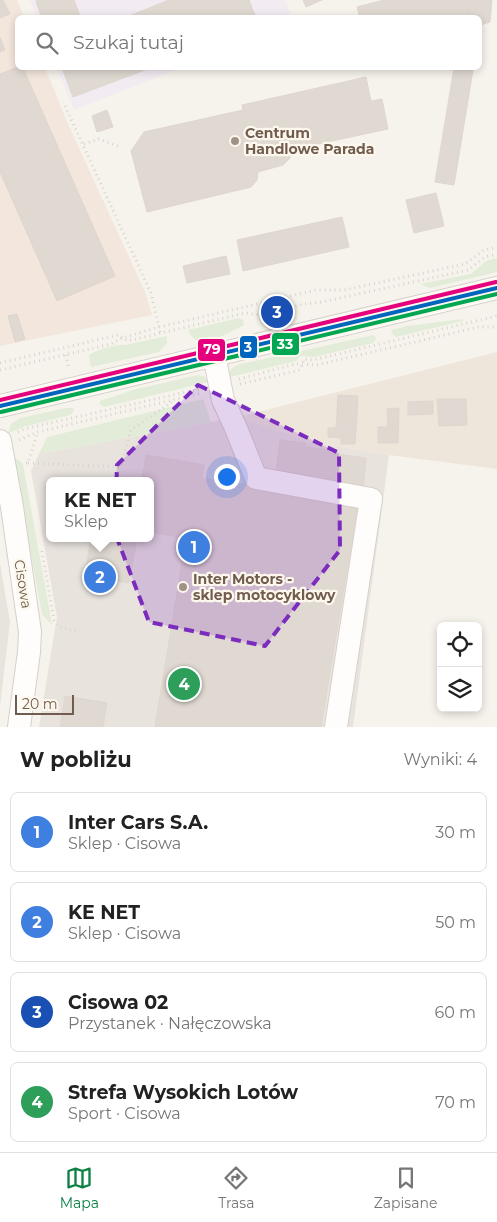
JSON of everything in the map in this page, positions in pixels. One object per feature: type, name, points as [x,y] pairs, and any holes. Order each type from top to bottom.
[{"type":"street","points":[[0,406],[497,288]]},
{"type":"street","points":[[214,355],[223,400],[256,478],[371,499],[336,727]]},
{"type":"street","name":"Cisowa","points":[[9,440],[12,507],[30,632],[30,652],[18,727]]},
{"type":"path","points":[[65,106],[151,293],[160,332]]},
{"type":"path","points":[[84,144],[99,139],[118,146]]},
{"type":"path","points":[[0,370],[112,344],[122,338],[159,327],[316,290],[344,290],[464,264],[484,250],[497,247]]},
{"type":"path","points":[[0,363],[118,335],[128,341],[245,313],[260,315],[468,270],[485,256],[497,254]]},
{"type":"path","points":[[9,440],[24,429],[300,370],[304,359],[313,360],[497,316]]},
{"type":"path","points":[[9,440],[177,399],[295,364],[302,366],[317,365],[479,327],[497,327]]},
{"type":"path","points":[[384,337],[386,343]]},
{"type":"path","points":[[66,355],[70,371]]},
{"type":"path","points":[[20,458],[27,463],[121,467],[131,430],[177,399]]},
{"type":"path","points":[[28,472],[27,463],[38,432]]},
{"type":"path","points":[[41,546],[54,620],[59,627],[77,631]]},
{"type":"highlighted area","points":[[198,385],[339,453],[340,550],[265,646],[149,622],[115,533],[117,465]]},
{"type":"shaded area","points":[[0,0],[17,0],[23,15],[15,15],[15,70],[46,70],[68,124],[145,292],[152,315],[0,346]]},
{"type":"shaded area","points":[[30,0],[285,0],[291,15],[36,15]]},
{"type":"shaded area","points":[[58,70],[176,70],[74,110]]},
{"type":"shaded area","points":[[497,352],[497,469],[389,455],[310,442],[238,417]]},
{"type":"shaded area","points":[[238,417],[310,442],[389,455],[353,727],[39,727],[57,617],[31,471],[39,454]]},
{"type":"shaded area","points":[[0,564],[10,622],[0,706]]},
{"type":"green space","points":[[497,258],[497,272],[430,288],[420,284],[471,274],[486,261]]},
{"type":"green space","points":[[239,318],[243,320],[244,325],[218,338],[199,342],[191,336],[188,330]]},
{"type":"green space","points":[[463,319],[463,321],[396,337],[391,330],[407,326]]},
{"type":"green space","points":[[374,335],[376,339],[373,343],[314,357],[301,356],[296,361],[226,378],[232,368],[237,365]]},
{"type":"green space","points":[[167,336],[167,343],[159,352],[91,367],[89,356],[100,350],[111,346]]},
{"type":"green space","points":[[198,375],[205,377],[209,382],[104,407],[100,404],[100,401],[133,390]]},
{"type":"green space","points":[[203,399],[211,422],[39,454],[47,437]]},
{"type":"green space","points":[[73,408],[74,411],[70,415],[23,427],[8,433],[11,424],[20,418]]},
{"type":"green space","points":[[13,456],[23,464],[52,625],[42,614]]},
{"type":"building","points":[[0,0],[3,0],[10,14],[0,18]]},
{"type":"building","points":[[74,0],[80,15],[41,15],[36,1]]},
{"type":"building","points":[[169,0],[249,0],[255,15],[132,15]]},
{"type":"building","points":[[303,0],[322,0],[306,7]]},
{"type":"building","points":[[384,0],[466,0],[469,15],[359,15],[357,7]]},
{"type":"building","points":[[466,0],[492,0],[490,22],[482,24],[482,15],[469,15]]},
{"type":"building","points":[[0,37],[5,50],[0,52]]},
{"type":"building","points":[[15,68],[15,70],[24,70],[115,276],[57,301],[0,172],[0,74]]},
{"type":"building","points":[[63,70],[145,70],[73,97]]},
{"type":"building","points":[[454,70],[473,70],[454,185],[435,182]]},
{"type":"building","name":"Centrum Handlowe Parada","points":[[366,77],[371,101],[382,99],[388,129],[290,150],[290,158],[283,165],[258,172],[257,180],[251,187],[147,212],[131,151],[144,132],[243,110],[242,105]]},
{"type":"building","points":[[107,110],[113,127],[97,132],[92,116]]},
{"type":"building","points":[[436,193],[444,226],[414,233],[406,200]]},
{"type":"building","points":[[342,217],[349,247],[243,271],[237,240]]},
{"type":"building","points":[[226,256],[230,274],[187,283],[183,266]]},
{"type":"building","points":[[17,314],[25,339],[15,342],[8,316]]},
{"type":"building","points":[[338,395],[358,396],[355,444],[341,444],[341,438],[328,437],[328,428],[336,428]]},
{"type":"building","points":[[437,399],[466,399],[467,425],[439,426]]},
{"type":"building","points":[[433,401],[433,414],[408,415],[408,402]]},
{"type":"building","points":[[399,408],[398,443],[378,443],[378,427],[388,427],[387,409]]},
{"type":"building","points":[[280,440],[305,443],[305,447],[330,450],[329,453],[366,458],[363,490],[325,482],[325,477],[276,472]]},
{"type":"building","points":[[146,455],[204,465],[202,478],[358,503],[321,727],[155,727],[186,538],[154,533],[154,477],[143,477]]},
{"type":"building","points":[[90,542],[136,542],[129,583],[113,580],[111,588],[101,587],[102,579],[85,576]]},
{"type":"building","points":[[65,696],[107,703],[103,727],[60,727]]},
{"type":"transit line","name":"79","points":[[0,400],[496,282]]},
{"type":"transit line","name":"3","points":[[0,406],[497,288]]},
{"type":"transit line","name":"33","points":[[1,412],[497,294]]},
{"type":"place","name":"Centrum Handlowe Parada","points":[[235,141]]},
{"type":"place","name":"Cisowa 02","points":[[277,312]]},
{"type":"place","name":"Inter Cars S.A.","points":[[194,547]]},
{"type":"place","name":"KE NET","points":[[100,577]]},
{"type":"place","name":"Inter Motors - sklep motocyklowy","points":[[183,587]]},
{"type":"place","name":"Strefa Wysokich Lotów","points":[[184,684]]}]
